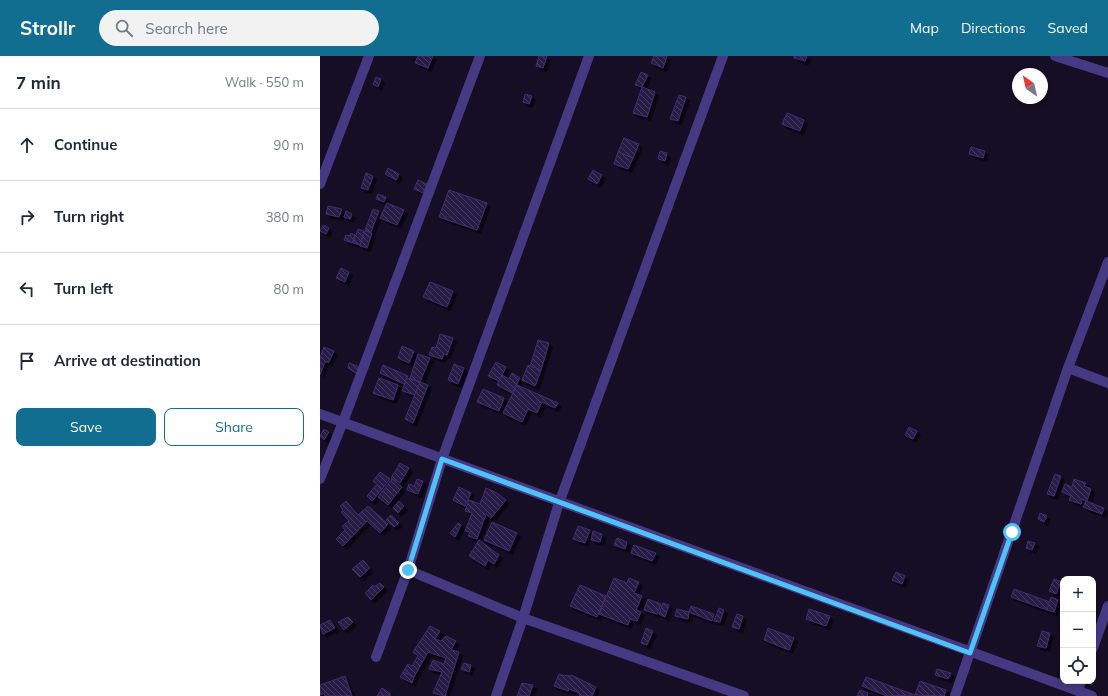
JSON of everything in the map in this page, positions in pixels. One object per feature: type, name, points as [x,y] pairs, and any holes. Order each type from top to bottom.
[{"type":"street","points":[[320,184],[369,56]]},
{"type":"street","points":[[320,479],[343,422],[480,56]]},
{"type":"street","points":[[376,657],[408,570],[442,459],[537,194],[589,56]]},
{"type":"street","points":[[496,696],[523,618],[560,502],[723,56]]},
{"type":"street","points":[[1062,57],[1108,73]]},
{"type":"street","points":[[954,696],[1068,368],[1108,262]]},
{"type":"street","points":[[1068,368],[1108,383]]},
{"type":"street","points":[[320,414],[970,653],[1092,696]]},
{"type":"street","points":[[408,570],[523,618],[744,696]]},
{"type":"street","points":[[1096,640],[1108,606]]},
{"type":"street","points":[[1078,691],[1081,684]]},
{"type":"building","points":[[418,56],[433,56],[428,68],[415,63]]},
{"type":"building","points":[[539,56],[547,56],[543,68],[536,66]]},
{"type":"building","points":[[654,56],[667,56],[663,68],[651,63]]},
{"type":"building","points":[[794,56],[807,56],[805,61],[794,58]]},
{"type":"building","points":[[641,72],[648,75],[642,87],[635,85]]},
{"type":"building","points":[[376,77],[381,79],[378,87],[373,84]]},
{"type":"building","points":[[642,87],[655,92],[647,117],[633,113]]},
{"type":"building","points":[[525,94],[532,96],[529,104],[523,102]]},
{"type":"building","points":[[679,95],[686,97],[678,121],[670,119]]},
{"type":"building","points":[[787,113],[804,120],[800,131],[782,124]]},
{"type":"building","points":[[624,138],[639,144],[633,158],[618,152]]},
{"type":"building","points":[[971,147],[985,151],[983,158],[969,154]]},
{"type":"building","points":[[660,151],[667,153],[665,161],[658,159]]},
{"type":"building","points":[[618,152],[633,158],[628,169],[614,164]]},
{"type":"building","points":[[388,168],[399,174],[396,180],[385,174]]},
{"type":"building","points":[[593,170],[602,175],[597,184],[588,179]]},
{"type":"building","points":[[366,173],[373,176],[368,190],[361,188]]},
{"type":"building","points":[[418,180],[427,184],[423,193],[414,189]]},
{"type":"building","points":[[449,190],[487,203],[477,230],[439,217]]},
{"type":"building","points":[[378,194],[386,197],[384,202],[376,199]]},
{"type":"building","points":[[387,203],[404,210],[397,225],[380,218]]},
{"type":"building","points":[[328,206],[342,209],[339,217],[326,214]]},
{"type":"building","points":[[373,209],[379,211],[371,232],[365,230]]},
{"type":"building","points":[[346,211],[352,214],[350,219],[344,217]]},
{"type":"building","points":[[323,225],[329,228],[326,234],[320,231]]},
{"type":"building","points":[[358,229],[364,231],[360,245],[353,243]]},
{"type":"building","points":[[365,231],[372,233],[367,248],[360,246]]},
{"type":"building","points":[[351,233],[355,235],[352,243],[344,240],[346,235],[350,236]]},
{"type":"building","points":[[341,268],[349,272],[345,282],[336,278]]},
{"type":"building","points":[[430,282],[453,291],[447,307],[423,297]]},
{"type":"building","points":[[440,334],[453,338],[447,355],[444,354],[442,359],[429,355],[432,347],[436,348]]},
{"type":"building","points":[[538,340],[549,343],[541,370],[530,367]]},
{"type":"building","points":[[402,346],[414,351],[409,363],[398,358]]},
{"type":"building","points":[[324,347],[334,351],[329,362],[325,362],[320,375],[320,358]]},
{"type":"building","points":[[418,354],[430,358],[420,382],[410,378]]},
{"type":"building","points":[[496,362],[506,367],[499,381],[488,376]]},
{"type":"building","points":[[349,363],[360,367],[357,374],[348,368]]},
{"type":"building","points":[[454,364],[464,368],[458,384],[448,380]]},
{"type":"building","points":[[383,365],[408,376],[404,384],[380,373]]},
{"type":"building","points":[[528,365],[541,370],[535,386],[522,380]]},
{"type":"building","points":[[512,373],[520,378],[512,393],[497,385],[502,375],[509,379]]},
{"type":"building","points":[[379,378],[398,385],[393,400],[373,393]]},
{"type":"building","points":[[407,378],[420,382],[416,395],[402,391]]},
{"type":"building","points":[[420,382],[428,385],[413,423],[405,419]]},
{"type":"building","points":[[517,385],[558,403],[555,408],[542,402],[537,413],[528,409],[522,422],[503,413]]},
{"type":"building","points":[[483,389],[504,398],[499,411],[477,402]]},
{"type":"building","points":[[909,427],[917,431],[913,439],[905,435]]},
{"type":"building","points":[[324,429],[329,432],[324,440],[320,436]]},
{"type":"building","points":[[400,463],[409,468],[400,483],[391,478]]},
{"type":"building","points":[[380,472],[390,479],[382,489],[373,481]]},
{"type":"building","points":[[1055,474],[1061,476],[1054,496],[1047,494]]},
{"type":"building","points":[[392,479],[402,487],[388,505],[378,497]]},
{"type":"building","points":[[417,479],[423,481],[418,494],[407,490],[409,484],[414,486]]},
{"type":"building","points":[[1074,479],[1086,483],[1084,486],[1091,489],[1087,501],[1082,499],[1081,504],[1069,500],[1071,496],[1062,492],[1065,484],[1072,487]]},
{"type":"building","points":[[376,485],[382,489],[372,501],[367,496]]},
{"type":"building","points":[[459,487],[471,493],[465,506],[453,500]]},
{"type":"building","points":[[486,488],[497,493],[506,500],[491,518],[486,514],[477,539],[468,536],[470,532],[465,531],[472,513],[465,511],[469,500],[480,504]]},
{"type":"building","points":[[346,501],[358,515],[368,506],[388,524],[380,533],[367,521],[343,546],[336,539],[345,530],[342,526],[349,521],[341,512],[343,510],[340,506]]},
{"type":"building","points":[[399,501],[404,506],[398,513],[393,508]]},
{"type":"building","points":[[1086,501],[1104,508],[1102,514],[1083,507]]},
{"type":"building","points":[[1040,513],[1047,516],[1044,522],[1038,519]]},
{"type":"building","points":[[391,515],[399,523],[394,527],[386,520]]},
{"type":"building","points":[[492,522],[517,533],[509,551],[484,540]]},
{"type":"building","points":[[458,523],[461,525],[455,537],[450,533]]},
{"type":"building","points":[[578,526],[590,530],[585,543],[573,539]]},
{"type":"building","points":[[593,531],[602,534],[600,542],[591,540]]},
{"type":"building","points":[[617,538],[627,542],[625,549],[614,545]]},
{"type":"building","points":[[479,540],[499,555],[494,564],[488,560],[485,566],[469,556]]},
{"type":"building","points":[[1028,541],[1035,543],[1032,550],[1026,548]]},
{"type":"building","points":[[634,545],[656,553],[652,561],[631,553]]},
{"type":"building","points":[[363,560],[370,568],[360,577],[352,569]]},
{"type":"building","points":[[896,572],[905,576],[902,584],[892,580]]},
{"type":"building","points":[[614,578],[627,583],[629,578],[639,582],[634,593],[642,596],[636,610],[641,612],[637,621],[630,619],[628,625],[599,614]]},
{"type":"building","points":[[1054,579],[1060,582],[1056,594],[1049,591]]},
{"type":"building","points":[[380,583],[384,587],[371,600],[365,593],[373,585],[374,587]]},
{"type":"building","points":[[580,585],[606,596],[597,617],[570,606]]},
{"type":"building","points":[[1014,589],[1050,602],[1047,610],[1011,597]]},
{"type":"building","points":[[1051,597],[1058,600],[1054,612],[1047,610]]},
{"type":"building","points":[[648,599],[661,604],[657,614],[644,610]]},
{"type":"building","points":[[663,603],[669,605],[665,617],[659,614]]},
{"type":"building","points":[[691,606],[714,614],[712,621],[689,612]]},
{"type":"building","points":[[719,608],[724,610],[720,622],[714,621]]},
{"type":"building","points":[[677,609],[689,612],[688,619],[675,616]]},
{"type":"building","points":[[809,609],[830,616],[826,626],[806,619]]},
{"type":"building","points":[[737,614],[743,616],[739,629],[732,627]]},
{"type":"building","points":[[348,617],[353,622],[344,630],[338,622]]},
{"type":"building","points":[[330,620],[335,628],[323,634],[320,625]]},
{"type":"building","points":[[430,626],[440,631],[435,639],[441,641],[446,636],[456,641],[451,650],[459,652],[445,696],[433,693],[442,672],[429,669],[433,660],[444,664],[446,658],[428,652],[414,677],[403,672],[408,664],[412,666],[418,656],[413,652]]},
{"type":"building","points":[[646,628],[653,631],[647,645],[641,643]]},
{"type":"building","points":[[768,628],[794,638],[789,650],[764,640]]},
{"type":"building","points":[[1042,631],[1050,633],[1046,648],[1037,646]]},
{"type":"building","points":[[464,663],[471,665],[469,672],[461,669]]},
{"type":"building","points":[[937,669],[951,673],[948,679],[935,675]]},
{"type":"building","points":[[403,672],[414,677],[412,683],[400,677]]},
{"type":"building","points":[[559,674],[565,676],[571,675],[596,687],[592,696],[580,696],[580,693],[554,686]]},
{"type":"building","points":[[345,676],[352,696],[325,696],[324,693],[320,695],[320,685]]},
{"type":"building","points":[[866,677],[915,695],[887,696],[862,686]]},
{"type":"building","points":[[920,681],[946,690],[944,696],[915,695]]},
{"type":"building","points":[[522,683],[533,685],[529,696],[517,696]]},
{"type":"building","points":[[382,688],[390,693],[390,696],[377,696]]},
{"type":"building","points":[[860,690],[868,693],[867,696],[857,696]]},
{"type":"route","points":[[408,570],[442,459],[970,653],[1012,532]]}]
